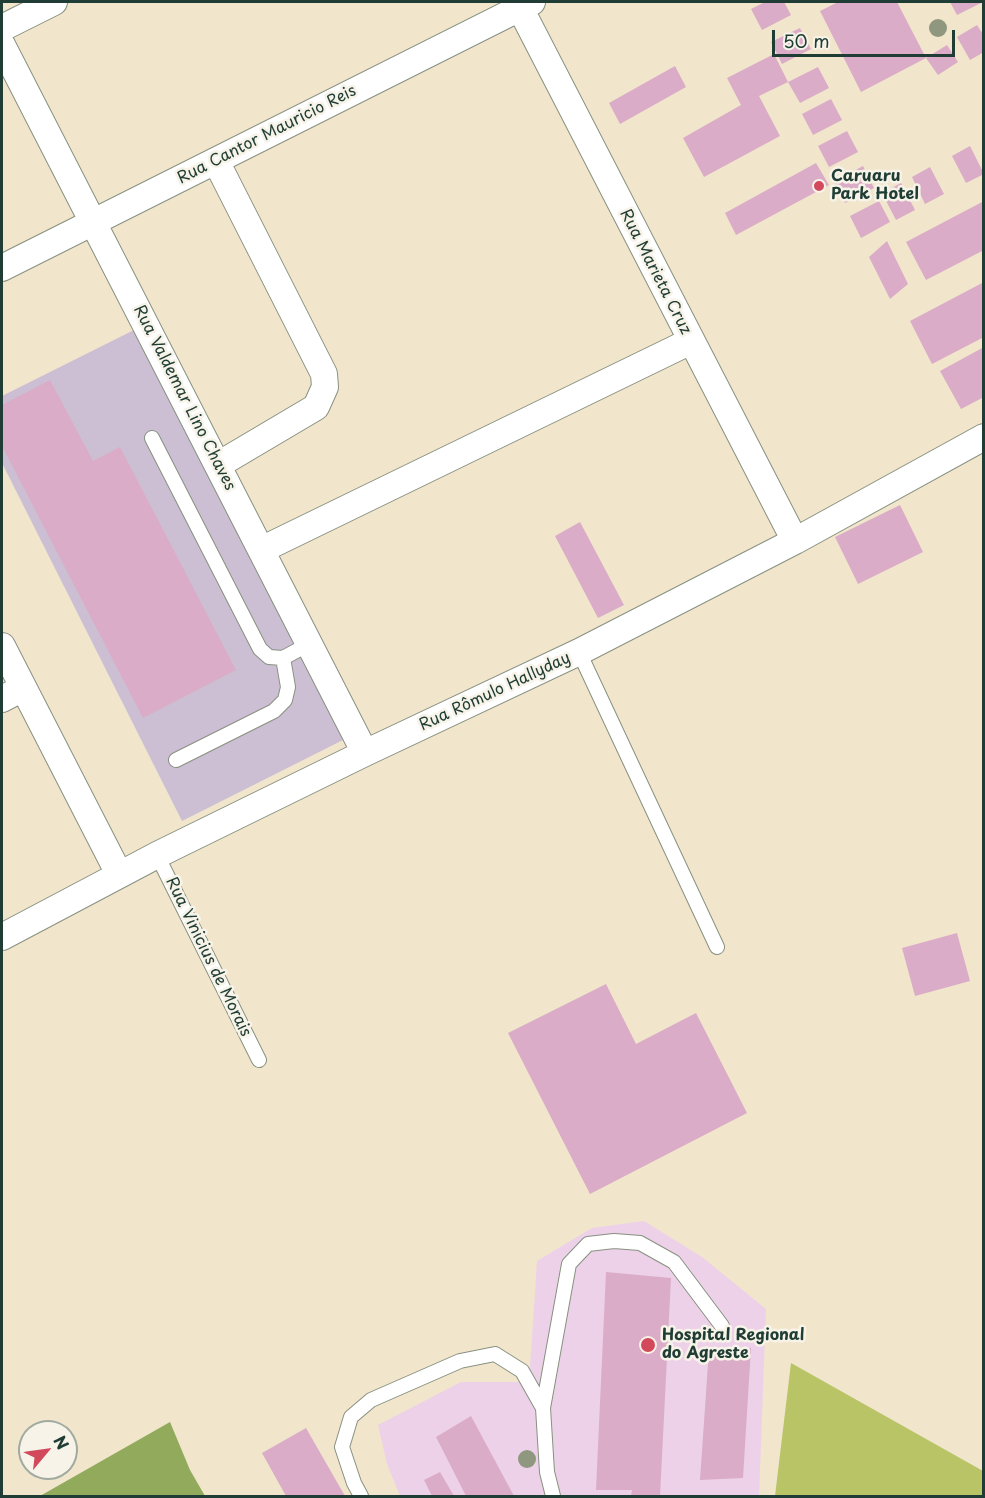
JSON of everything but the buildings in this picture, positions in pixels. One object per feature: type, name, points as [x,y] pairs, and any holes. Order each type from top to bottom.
[{"type":"street","points":[[2,28],[54,2]]},
{"type":"street","name":"Rua Cantor Mauricio Reis","points":[[2,268],[523,4]]},
{"type":"street","name":"Rua Marieta Cruz","points":[[523,4],[691,341],[795,542]]},
{"type":"street","name":"Rua Valdemar Lino Chaves","points":[[2,45],[365,753]]},
{"type":"street","points":[[216,160],[324,374],[325,387],[316,406],[218,465]]},
{"type":"street","points":[[261,550],[691,341]]},
{"type":"street","name":"Rua Rômulo Hallyday","points":[[2,937],[157,855],[579,652],[795,542],[984,437]]},
{"type":"street","points":[[2,646],[12,693],[119,874]]},
{"type":"lane","points":[[152,438],[260,649],[269,657],[283,658],[309,644]]},
{"type":"lane","points":[[579,652],[717,947]]},
{"type":"lane","points":[[176,760],[274,711],[285,700],[288,687],[283,658]]},
{"type":"lane","name":"Rua Vinicius de Morais","points":[[157,855],[259,1060]]},
{"type":"lane","points":[[553,1497],[547,1472],[543,1408],[569,1264],[588,1244],[614,1241],[640,1243],[674,1262],[722,1326]]},
{"type":"lane","points":[[361,1497],[342,1447],[351,1417],[371,1400],[412,1380],[460,1361],[495,1354],[522,1371],[543,1408]]},
{"type":"shaded area","points":[[140,327],[347,738],[182,821],[2,463],[2,396]]},
{"type":"shaded area","name":"Hospital Regional do Agreste","points":[[644,1221],[702,1257],[766,1309],[759,1496],[400,1496],[387,1464],[378,1425],[461,1382],[529,1382],[537,1261],[592,1228]]},
{"type":"green space","points":[[791,1363],[983,1471],[983,1496],[775,1496]]},
{"type":"green space","points":[[170,1422],[190,1470],[205,1496],[40,1496],[68,1480],[78,1480],[78,1474]]},
{"type":"place","name":"Caruaru Park Hotel","points":[[819,186]]},
{"type":"place","name":"Hospital Regional do Agreste","points":[[648,1345]]}]
